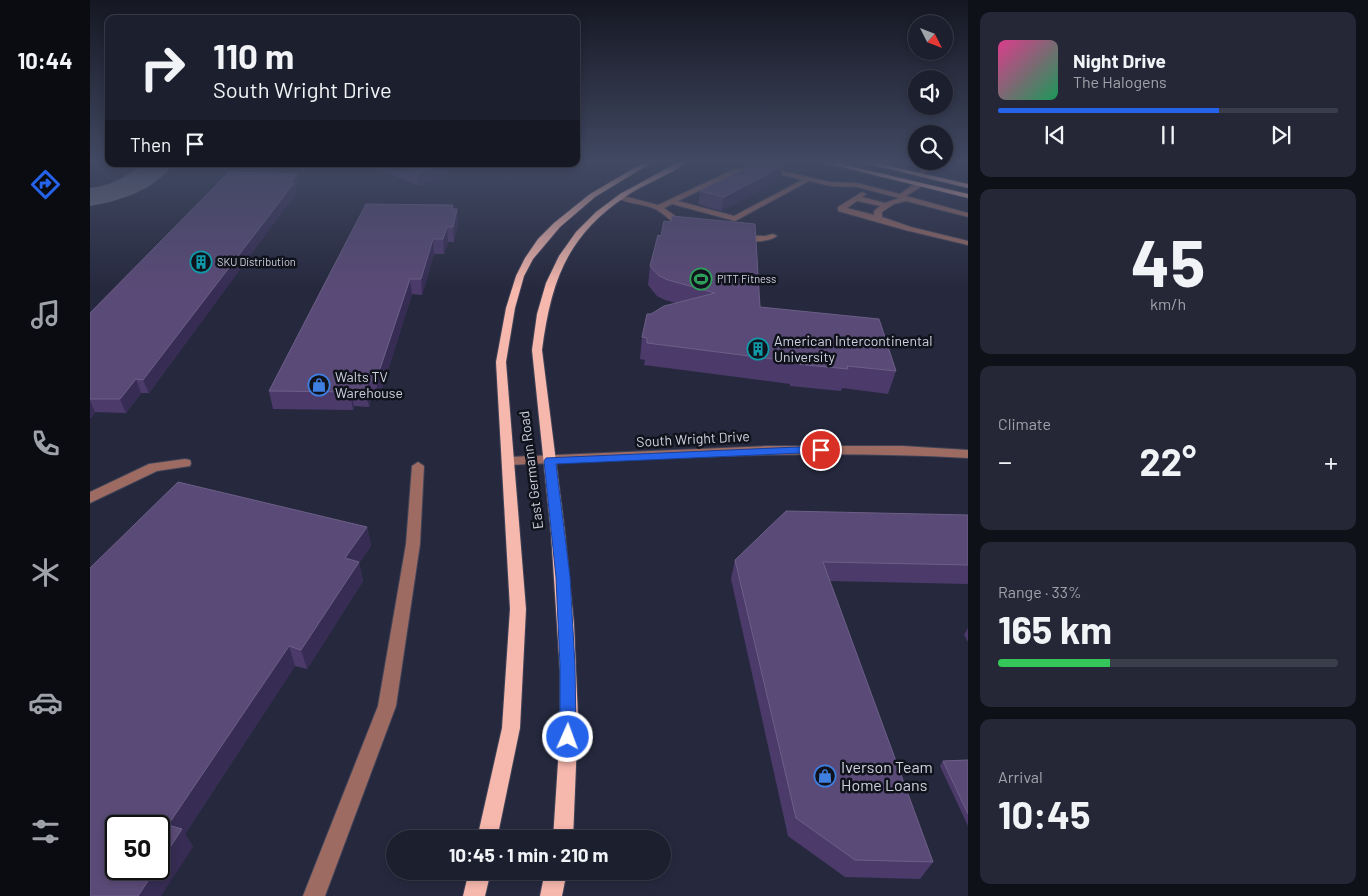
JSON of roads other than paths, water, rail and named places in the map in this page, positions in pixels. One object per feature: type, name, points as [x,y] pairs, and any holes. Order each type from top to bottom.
[{"type":"main road","name":"East Germann Road","points":[[489,830],[510,728],[518,609],[501,362],[506,325],[521,274],[537,246],[557,225],[581,205]]},
{"type":"main road","name":"East Germann Road","points":[[563,830],[569,718],[567,659],[563,577],[537,350],[539,320],[543,302],[562,256],[575,237],[589,222],[610,205]]},
{"type":"main road","points":[[474,896],[478,880]]},
{"type":"main road","points":[[551,896],[554,880]]},
{"type":"street","points":[[648,205],[659,208],[679,223],[696,228]]},
{"type":"street","points":[[659,208],[666,205]]},
{"type":"street","points":[[682,205],[735,219],[761,205]]},
{"type":"street","points":[[846,205],[841,208],[968,244]]},
{"type":"street","points":[[882,205],[887,206]]},
{"type":"street","points":[[929,205],[968,215]]},
{"type":"street","points":[[880,219],[878,211],[887,206]]},
{"type":"street","points":[[728,235],[766,239],[773,236]]},
{"type":"street","name":"South Wright Drive","points":[[509,461],[550,461],[767,450],[902,450],[968,454]]},
{"type":"street","points":[[90,498],[154,467],[185,463]]},
{"type":"street","points":[[314,896],[387,706],[413,544],[418,466]]},
{"type":"place","name":"SKU Distribution","points":[[201,262]]},
{"type":"place","name":"PITT Fitness","points":[[701,279]]},
{"type":"place","name":"American Intercontinental University","points":[[758,349]]},
{"type":"place","name":"Walts TV Warehouse","points":[[319,385]]},
{"type":"place","name":"Iverson Team Home Loans","points":[[825,776]]}]
